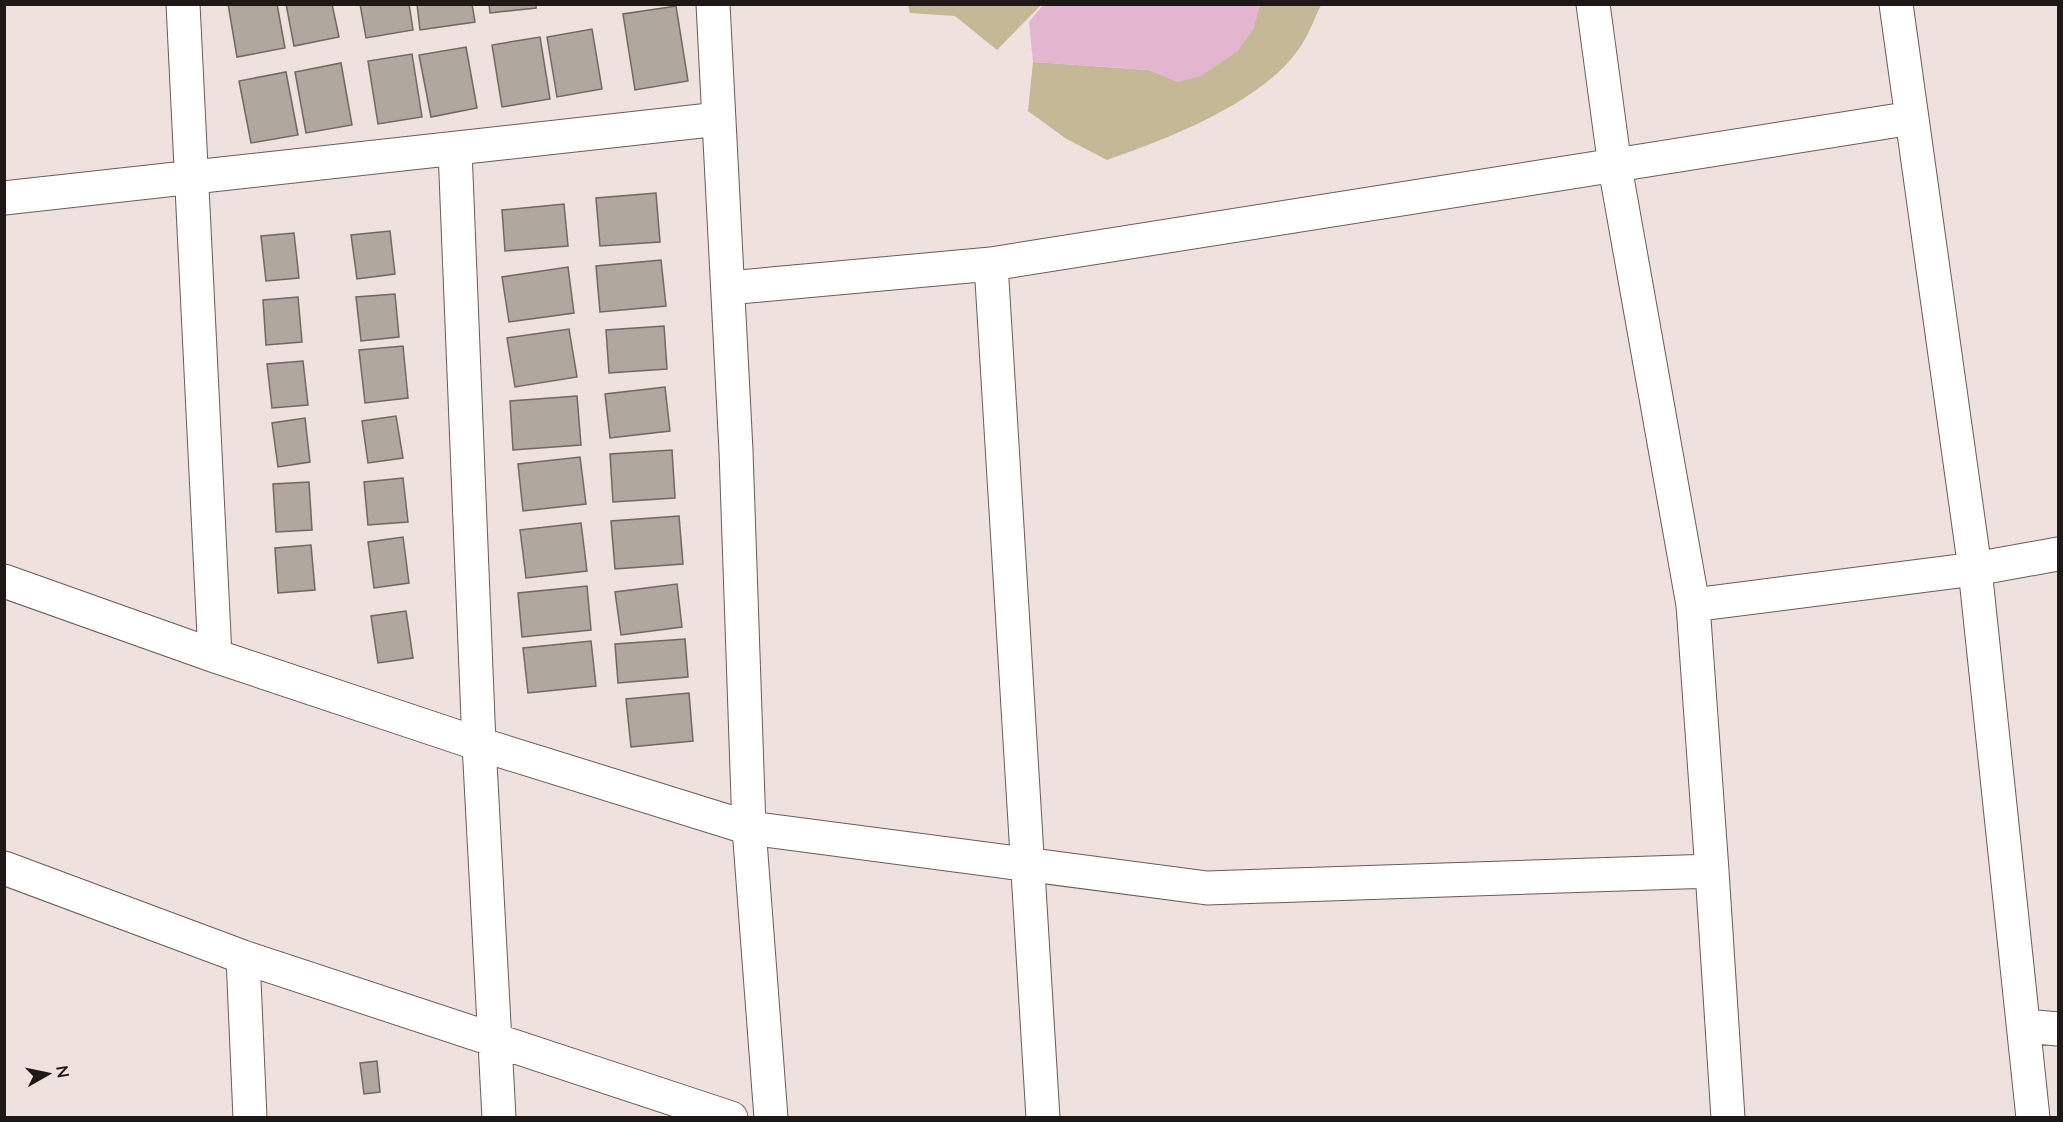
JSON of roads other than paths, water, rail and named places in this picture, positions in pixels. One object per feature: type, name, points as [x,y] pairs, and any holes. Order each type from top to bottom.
[{"type":"street","points":[[183,4],[215,656]]},
{"type":"street","points":[[713,4],[728,288],[749,828],[771,1118]]},
{"type":"street","points":[[1593,4],[1616,167],[1693,605],[1728,1118]]},
{"type":"street","points":[[1896,4],[1975,569],[2033,1118]]},
{"type":"street","points":[[728,288],[991,264],[1616,167],[1912,118]]},
{"type":"street","points":[[4,198],[455,150],[718,119]]},
{"type":"street","points":[[455,150],[478,744],[498,1118]]},
{"type":"street","points":[[991,264],[1043,1118]]},
{"type":"street","points":[[1693,605],[1975,569],[2058,554]]},
{"type":"street","points":[[4,581],[215,656],[478,744],[749,828],[1207,888],[1712,871]]},
{"type":"street","points":[[4,868],[243,957],[731,1118]]},
{"type":"street","points":[[243,957],[250,1118]]},
{"type":"street","points":[[2025,1026],[2058,1029]]}]
